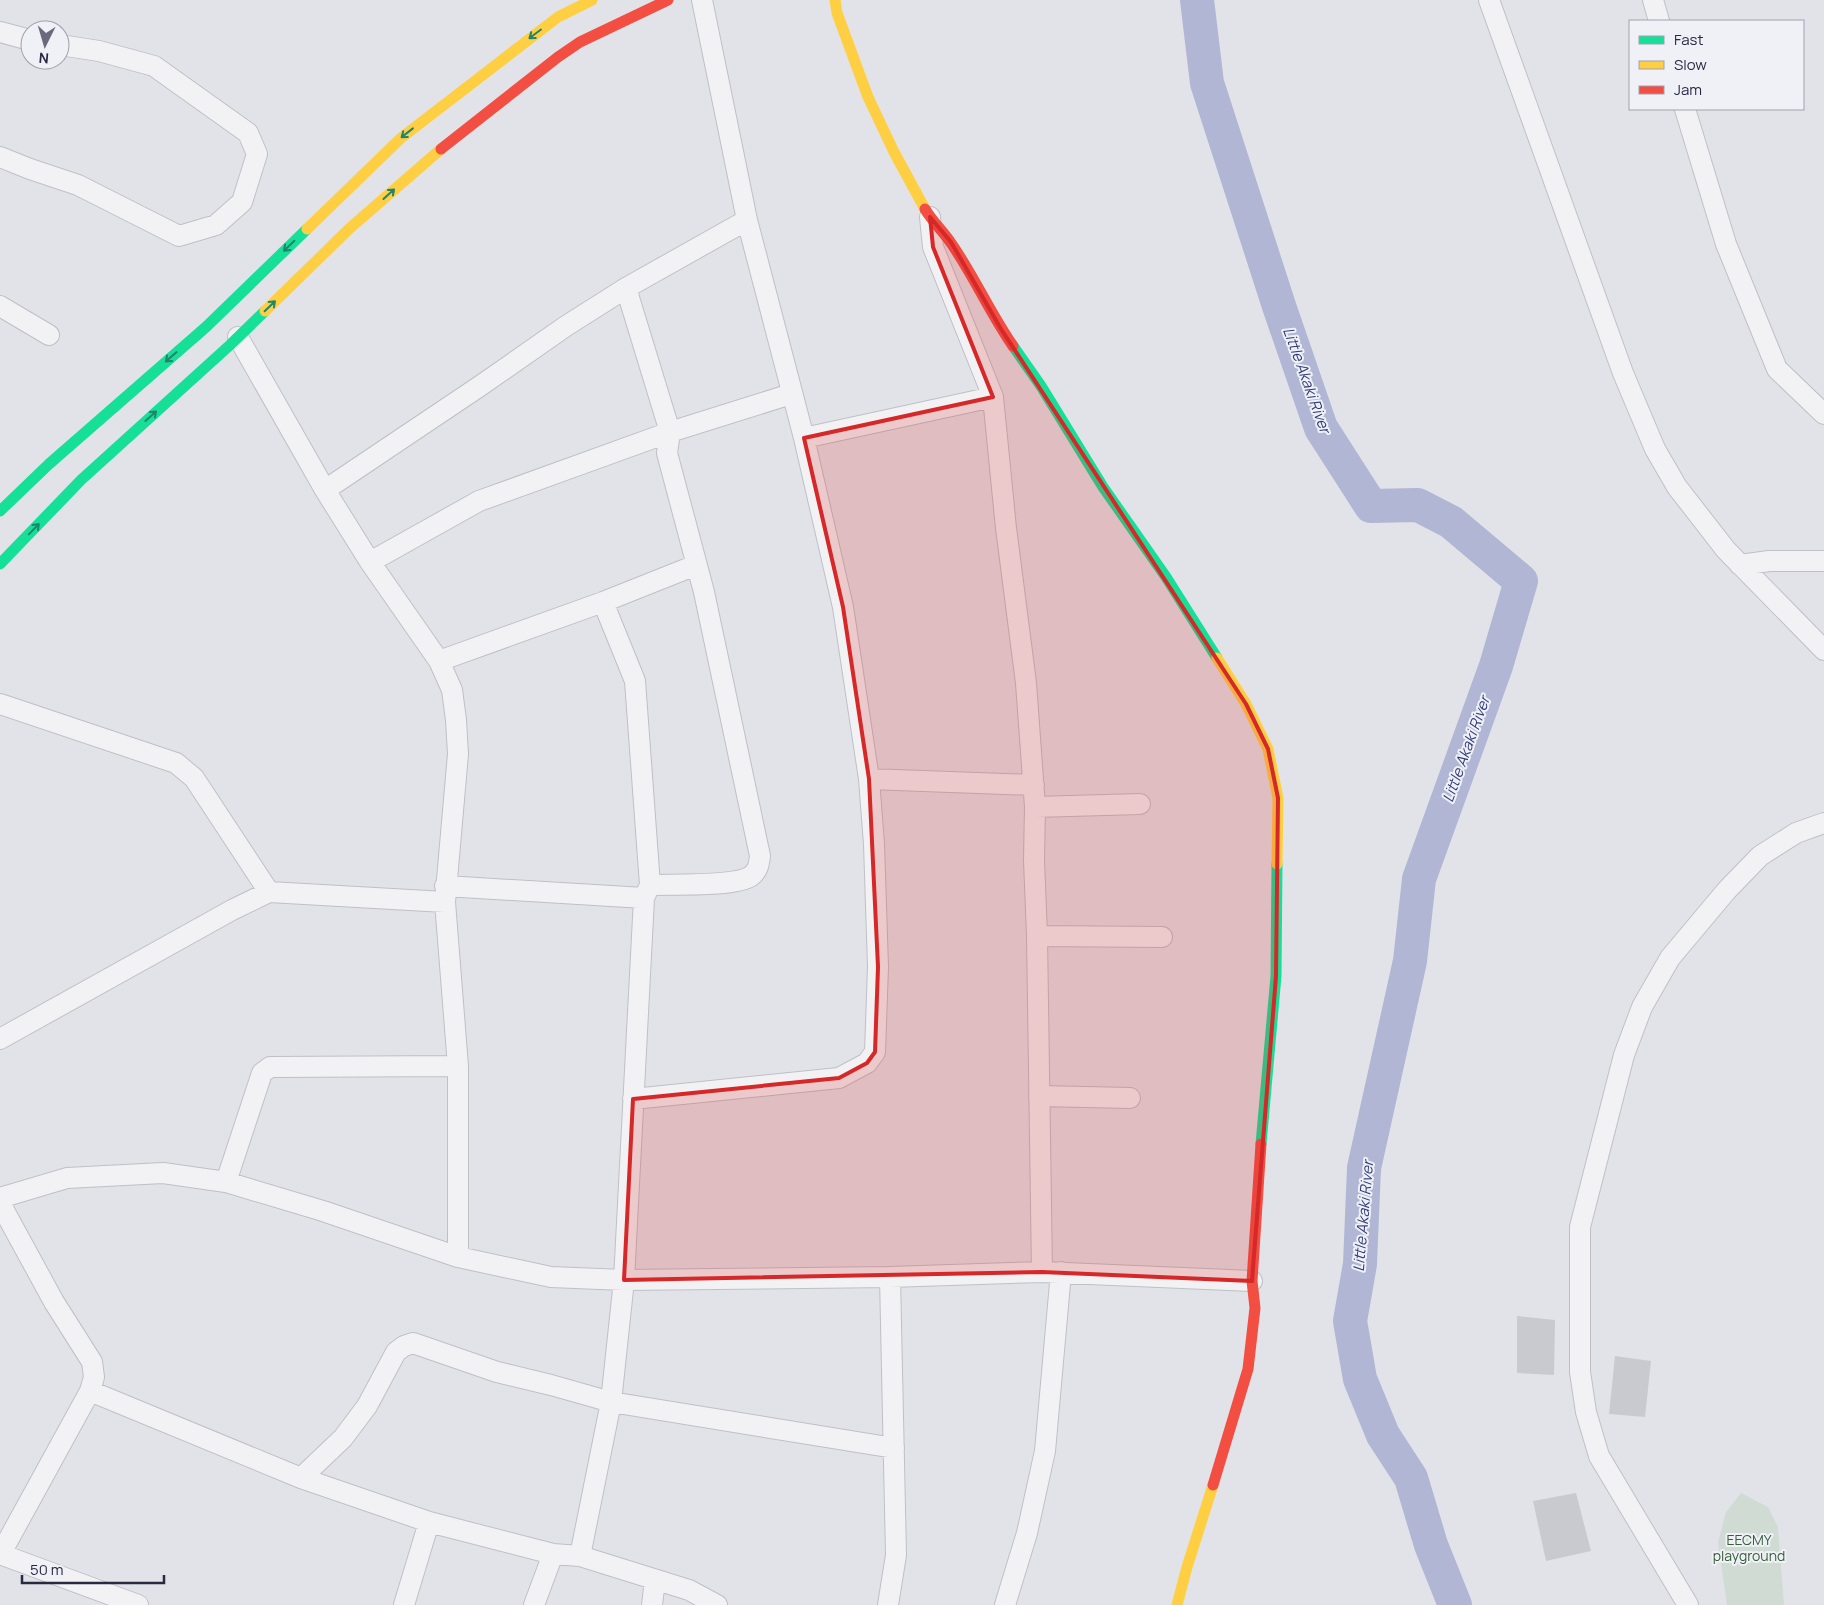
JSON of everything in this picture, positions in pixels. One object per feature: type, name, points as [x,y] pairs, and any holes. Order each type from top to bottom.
[{"type":"street","points":[[0,511],[49,464],[206,327],[400,138],[566,12],[592,0]]},
{"type":"street","points":[[0,564],[80,480],[238,337],[350,228],[427,160],[577,39],[668,0]]},
{"type":"street","points":[[633,1099],[839,1078],[866,1063],[875,1052],[878,967],[874,844],[869,779],[843,607],[804,438],[747,220],[702,0]]},
{"type":"street","points":[[835,0],[836,13],[868,97],[894,152],[930,217],[951,242],[1001,329],[1041,386],[1103,487],[1181,601],[1246,704],[1268,749],[1278,798],[1276,976],[1259,1168],[1252,1281],[1255,1308],[1248,1369],[1177,1605]]},
{"type":"street","points":[[1489,0],[1623,373],[1654,449],[1677,487],[1726,550],[1824,650]]},
{"type":"street","points":[[1653,0],[1659,20]]},
{"type":"street","points":[[0,32],[20,37]]},
{"type":"street","points":[[0,156],[30,169],[78,185],[179,236],[216,226],[242,202],[257,154],[248,132],[154,66],[99,51],[70,47]]},
{"type":"street","points":[[1685,110],[1726,244],[1777,369],[1824,414]]},
{"type":"street","points":[[930,217],[933,247],[993,397],[1006,528],[1026,683],[1034,785],[1039,1096],[1052,1272],[1045,1451],[1026,1533],[1005,1605]]},
{"type":"street","points":[[325,490],[566,326],[626,288],[747,220]]},
{"type":"street","points":[[0,1039],[232,910],[269,892],[445,894],[647,891],[736,882],[750,876],[758,868],[760,856],[704,592],[667,453],[670,432],[626,288]]},
{"type":"street","points":[[0,306],[49,335]]},
{"type":"street","points":[[238,337],[325,490],[370,562],[439,661],[452,690],[458,754],[445,894],[458,1066],[458,1257]]},
{"type":"street","points":[[370,562],[479,501],[670,432],[791,394]]},
{"type":"street","points":[[804,438],[993,397]]},
{"type":"street","points":[[1740,565],[1769,561],[1824,561]]},
{"type":"street","points":[[439,661],[603,602],[696,564]]},
{"type":"street","points":[[580,1556],[611,1402],[624,1280],[633,1099],[647,891],[635,681],[603,602]]},
{"type":"street","points":[[0,704],[176,763],[194,778],[269,892]]},
{"type":"street","points":[[869,779],[1034,785]]},
{"type":"street","points":[[1035,807],[1140,804]]},
{"type":"street","points":[[1688,1605],[1599,1456],[1586,1412],[1580,1372],[1580,1227],[1624,1055],[1642,1007],[1670,958],[1727,890],[1760,856],[1796,833],[1824,823]]},
{"type":"street","points":[[1037,936],[1162,937]]},
{"type":"street","points":[[226,1182],[262,1073],[270,1067],[458,1066]]},
{"type":"street","points":[[1039,1096],[1130,1098]]},
{"type":"street","points":[[0,1198],[68,1178],[163,1173],[226,1182],[323,1211],[458,1257],[550,1277],[624,1280],[1052,1272],[1252,1281]]},
{"type":"street","points":[[0,1203],[54,1302],[92,1362],[94,1377],[90,1391],[0,1555],[138,1605]]},
{"type":"street","points":[[888,1605],[896,1554],[890,1276]]},
{"type":"street","points":[[301,1478],[343,1438],[367,1406],[396,1352],[404,1346],[413,1344],[497,1372],[611,1402],[894,1448]]},
{"type":"street","points":[[90,1391],[301,1478],[430,1522],[553,1554],[580,1556],[689,1590],[717,1605]]},
{"type":"street","points":[[404,1605],[430,1522]]},
{"type":"street","points":[[534,1605],[553,1554]]},
{"type":"street","points":[[652,1605],[655,1580]]},
{"type":"highlighted area","points":[[930,217],[951,242],[1001,329],[1246,704],[1268,749],[1278,798],[1276,976],[1252,1281],[1042,1272],[624,1280],[633,1099],[839,1078],[867,1063],[875,1052],[878,967],[869,779],[843,607],[804,438],[993,397],[933,247]]},
{"type":"green space","name":"EECMY playground","points":[[1741,1493],[1768,1507],[1778,1527],[1784,1605],[1727,1605],[1718,1542],[1726,1512]]},
{"type":"building","points":[[1517,1316],[1555,1320],[1554,1375],[1517,1373]]},
{"type":"building","points":[[1615,1356],[1651,1361],[1645,1417],[1609,1414]]},
{"type":"building","points":[[1576,1493],[1591,1551],[1546,1561],[1533,1501]]},
{"type":"waterway","name":"Little Akaki River","points":[[1197,0],[1207,83],[1279,306],[1321,428],[1371,506],[1418,505],[1451,522],[1521,581],[1496,666],[1419,879],[1410,961],[1364,1168],[1360,1264],[1350,1321],[1360,1379],[1383,1435],[1411,1478],[1431,1545],[1455,1605]]},
{"type":"traffic: fast","points":[[0,511],[49,464],[206,327],[307,229]]},
{"type":"traffic: fast","points":[[0,564],[81,480],[265,311]]},
{"type":"traffic: fast","points":[[1013,346],[1041,386],[1103,487],[1166,577],[1217,658]]},
{"type":"traffic: fast","points":[[1261,1144],[1276,976],[1277,864]]},
{"type":"traffic: slow","points":[[307,229],[401,138],[558,17],[592,0]]},
{"type":"traffic: slow","points":[[835,0],[837,13],[868,97],[894,152],[925,209]]},
{"type":"traffic: slow","points":[[265,311],[350,228],[441,149]]},
{"type":"traffic: slow","points":[[1217,658],[1246,704],[1268,749],[1278,798],[1277,864]]},
{"type":"traffic: slow","points":[[1177,1605],[1213,1485]]},
{"type":"traffic: jam","points":[[441,149],[558,57],[580,42],[668,0]]},
{"type":"traffic: jam","points":[[925,209],[967,268],[1013,346]]},
{"type":"traffic: jam","points":[[1213,1485],[1248,1369],[1255,1308],[1252,1281],[1261,1144]]}]
